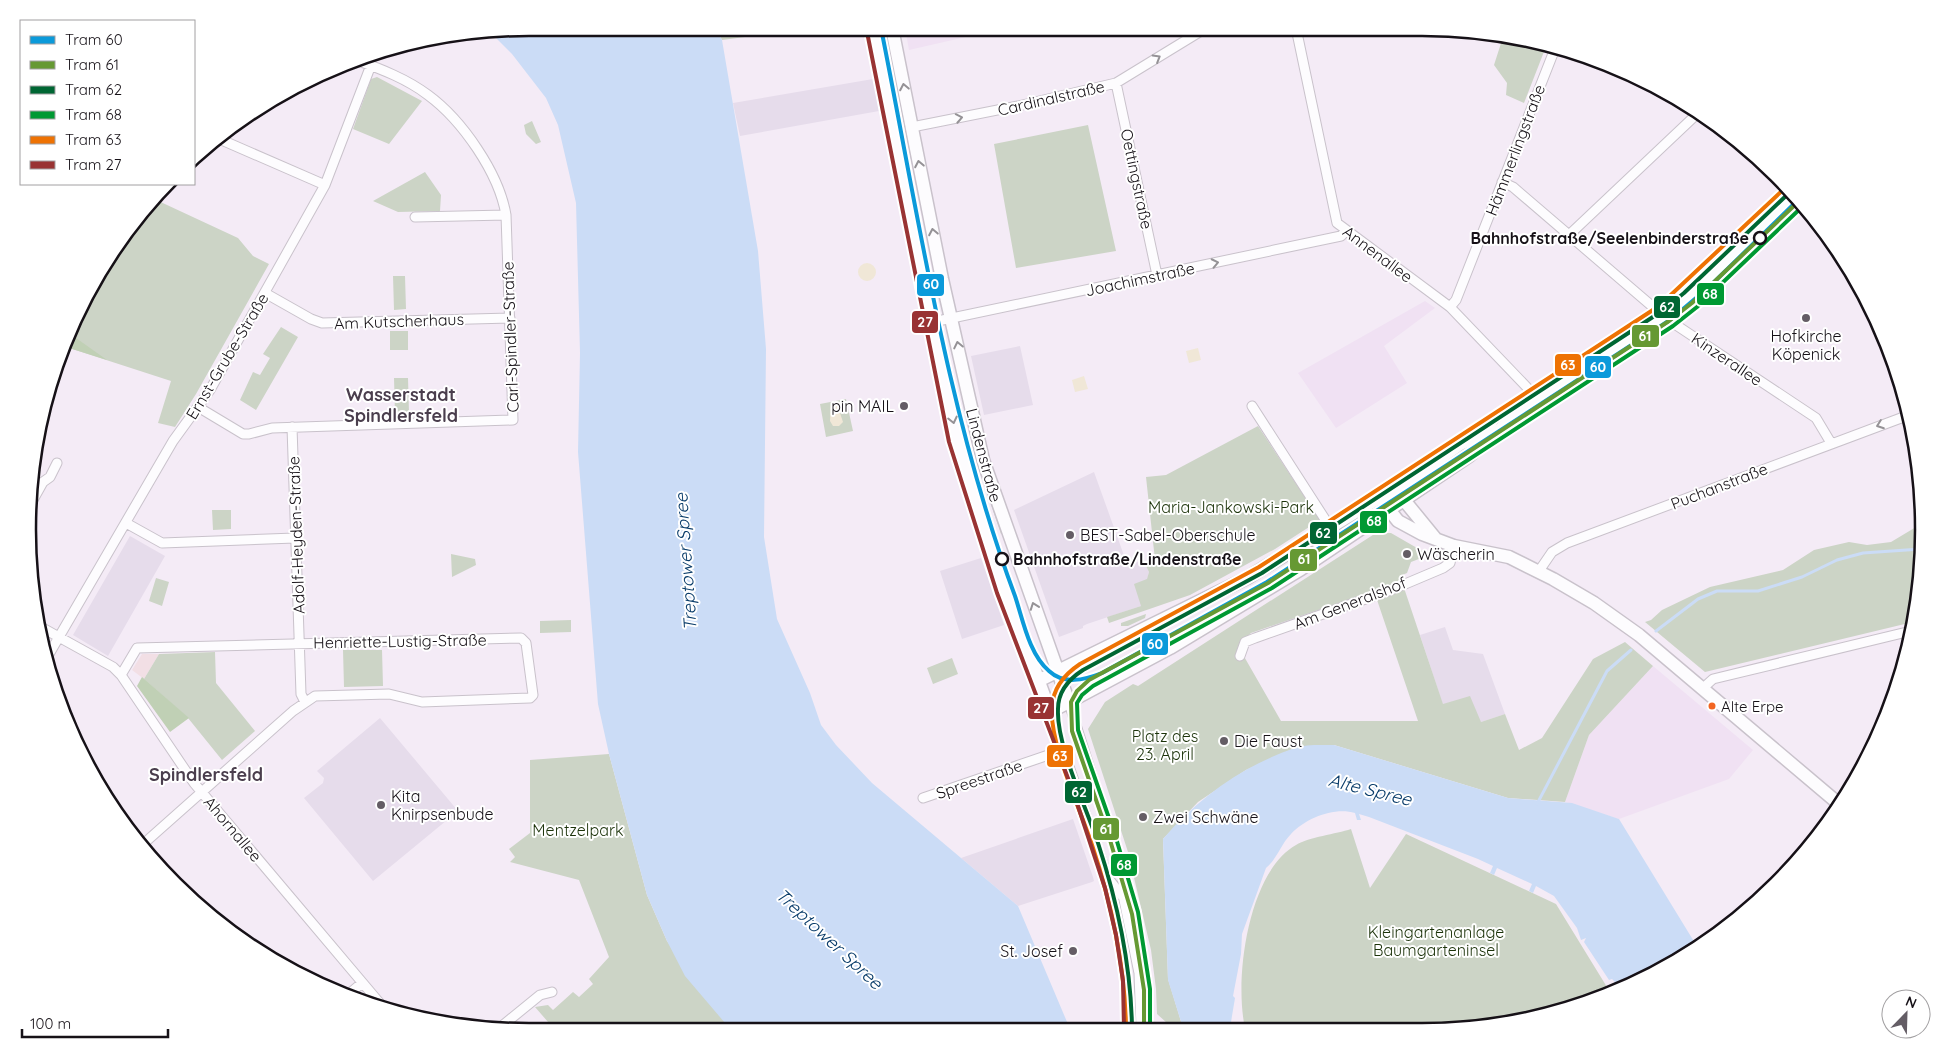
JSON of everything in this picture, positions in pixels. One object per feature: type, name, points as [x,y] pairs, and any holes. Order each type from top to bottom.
[{"type":"main road","name":"Lindenstraße","points":[[876,36],[959,450],[970,490],[1050,712]]},
{"type":"main road","name":"Lindenstraße","points":[[894,36],[942,279],[983,460],[1069,703]]},
{"type":"main road","points":[[1038,681],[1247,578],[1395,488],[1460,444],[1505,424],[1541,402],[1667,319],[1708,283],[1791,203]]},
{"type":"main road","points":[[1050,712],[1198,631],[1300,569],[1469,456],[1505,424]]},
{"type":"main road","points":[[1395,488],[1436,540]]},
{"type":"main road","points":[[1380,497],[1398,521],[1436,540],[1454,546],[1496,554],[1539,571],[1624,624],[1834,800]]},
{"type":"street","name":"Cardinalstraße","points":[[912,127],[1116,84],[1193,36]]},
{"type":"street","name":"Annenallee","points":[[1298,36],[1337,223],[1450,307],[1541,402]]},
{"type":"street","name":"Hämmerlingstraße","points":[[1450,307],[1456,300],[1553,54]]},
{"type":"street","name":"Carl-Spindler-Straße","points":[[198,407],[243,434],[272,428],[513,420],[506,214],[498,182],[455,121],[429,95],[405,80],[367,64]]},
{"type":"street","name":"Ernst-Grube-Straße","points":[[51,650],[173,441],[198,407],[265,293],[325,185],[371,65]]},
{"type":"street","name":"Oettingstraße","points":[[1116,84],[1157,275]]},
{"type":"street","points":[[1569,235],[1693,117]]},
{"type":"street","points":[[225,141],[325,185]]},
{"type":"street","name":"Kinzerallee","points":[[1502,182],[1513,187],[1667,319],[1816,418],[1831,443]]},
{"type":"street","points":[[415,217],[506,214]]},
{"type":"street","name":"Joachimstraße","points":[[932,322],[1341,236],[1346,231]]},
{"type":"street","name":"Am Kutscherhaus","points":[[265,293],[311,319],[322,323],[510,318]]},
{"type":"street","points":[[1252,406],[1330,527]]},
{"type":"street","name":"Puchanstraße","points":[[1539,571],[1552,552],[1567,543],[1902,418]]},
{"type":"street","name":"Adolf-Heyden-Straße","points":[[292,427],[300,694],[305,702]]},
{"type":"street","points":[[37,492],[43,482],[50,477],[58,463]]},
{"type":"street","points":[[126,523],[162,542],[295,538]]},
{"type":"street","name":"Am Generalshof","points":[[1240,656],[1246,642],[1255,638],[1391,590],[1443,568],[1450,563],[1454,546]]},
{"type":"street","name":"Ahornallee","points":[[47,630],[113,668],[121,675],[202,793],[375,998]]},
{"type":"street","points":[[1702,689],[1712,678],[1903,633]]},
{"type":"street","name":"Henriette-Lustig-Straße","points":[[121,675],[137,648],[521,638],[526,643],[533,695],[530,698],[419,702],[389,694],[370,694],[315,696],[305,702]]},
{"type":"street","points":[[147,841],[305,702]]},
{"type":"street","name":"Lindenstraße","points":[[1069,703],[1123,872],[1124,900],[1139,973],[1141,1023]]},
{"type":"street","name":"Lindenstraße","points":[[1050,712],[1108,878],[1124,900]]},
{"type":"street","name":"Spreestraße","points":[[922,798],[1063,750]]},
{"type":"street","points":[[354,990],[362,983]]},
{"type":"street","points":[[506,1022],[540,995],[552,992]]},
{"type":"shaded area","points":[[906,36],[970,36],[909,50]]},
{"type":"shaded area","points":[[873,79],[879,111],[740,136],[733,103]]},
{"type":"shaded area","points":[[1425,301],[1435,308],[1384,346],[1407,383],[1336,428],[1298,373]]},
{"type":"shaded area","points":[[1020,346],[1033,405],[984,415],[971,356]]},
{"type":"shaded area","name":"BEST-Sabel-Oberschule","points":[[1094,472],[1126,561],[1131,560],[1133,564],[1140,561],[1145,564],[1149,572],[1141,606],[1087,624],[1083,628],[1059,637],[1014,510]]},
{"type":"shaded area","points":[[130,536],[165,556],[108,656],[73,635]]},
{"type":"shaded area","points":[[981,558],[1004,625],[962,639],[940,571]]},
{"type":"shaded area","points":[[1445,627],[1453,650],[1483,654],[1505,714],[1481,722],[1443,705],[1420,635]]},
{"type":"shaded area","points":[[142,654],[159,654],[144,679],[132,670]]},
{"type":"shaded area","points":[[1653,666],[1753,750],[1729,779],[1619,819],[1565,802],[1589,735]]},
{"type":"shaded area","name":"Kita Knirpsenbude","points":[[380,718],[458,811],[373,881],[304,798],[323,783],[324,778],[317,771]]},
{"type":"shaded area","points":[[1073,819],[1093,877],[1094,881],[1092,882],[1018,906],[961,858]]},
{"type":"green space","points":[[720,36],[752,36],[722,40]]},
{"type":"green space","points":[[1501,43],[1544,52],[1524,103],[1506,95],[1507,83],[1494,65]]},
{"type":"green space","points":[[377,77],[422,101],[389,144],[353,129],[371,79]]},
{"type":"green space","points":[[532,121],[541,142],[536,144],[526,134],[524,125]]},
{"type":"green space","points":[[1088,125],[1116,251],[1016,268],[994,144]]},
{"type":"green space","points":[[425,172],[441,195],[440,211],[398,212],[373,201]]},
{"type":"green space","points":[[161,202],[238,238],[253,256],[269,264],[196,394],[175,427],[158,423],[171,381],[71,349],[87,311],[119,255]]},
{"type":"green space","points":[[393,276],[405,276],[406,309],[394,310]]},
{"type":"green space","points":[[281,327],[298,337],[256,410],[240,400],[253,372],[260,375],[270,358],[263,354]]},
{"type":"green space","points":[[390,331],[408,331],[408,350],[390,350]]},
{"type":"green space","points":[[76,337],[76,338],[107,360],[71,349]]},
{"type":"green space","points":[[953,353],[1003,533],[1001,534],[977,463]]},
{"type":"green space","points":[[394,378],[408,378],[409,413],[395,414]]},
{"type":"green space","points":[[846,399],[853,431],[826,437],[820,404]]},
{"type":"green space","name":"Maria-Jankowski-Park","points":[[1258,426],[1320,520],[1275,549],[1190,595],[1109,623],[1107,617],[1141,606],[1134,584],[1147,579],[1149,572],[1145,564],[1155,560],[1146,477],[1166,475]]},
{"type":"green space","points":[[212,510],[231,510],[231,529],[213,530]]},
{"type":"green space","points":[[1915,528],[1911,594],[1905,624],[1705,672],[1645,622],[1651,620],[1662,610],[1710,587],[1783,570],[1814,550],[1849,542],[1867,545],[1891,542]]},
{"type":"green space","name":"Platz des 23. April","points":[[1376,533],[1391,533],[1424,552],[1424,557],[1411,562],[1407,573],[1400,576],[1443,704],[1470,696],[1481,722],[1505,714],[1519,750],[1542,738],[1593,659],[1625,642],[1653,666],[1589,735],[1565,802],[1508,798],[1334,745],[1297,747],[1246,770],[1198,802],[1163,839],[1168,979],[1181,1023],[1167,1023],[1157,1014],[1151,950],[1128,852],[1088,729],[1105,702],[1133,684],[1138,686]],"holes":[[[1374,591],[1418,721],[1281,721],[1238,646],[1251,633]]]},
{"type":"green space","points":[[451,554],[475,559],[476,565],[452,577]]},
{"type":"green space","points":[[156,578],[169,582],[162,606],[149,601]]},
{"type":"green space","points":[[1255,578],[1255,580],[1089,669],[1087,666]]},
{"type":"green space","points":[[1146,614],[1145,618],[1128,626],[1121,626],[1121,623]]},
{"type":"green space","points":[[571,620],[571,632],[540,633],[540,621]]},
{"type":"green space","points":[[343,650],[382,650],[383,686],[344,687]]},
{"type":"green space","points":[[215,652],[216,683],[255,731],[222,760],[188,718],[144,679],[159,654]]},
{"type":"green space","points":[[952,658],[958,674],[933,684],[927,668]]},
{"type":"green space","points":[[142,677],[189,718],[170,732],[137,686]]},
{"type":"green space","name":"Mentzelpark","points":[[609,754],[647,895],[667,941],[726,1023],[549,1023],[535,1007],[548,1005],[553,1010],[573,992],[579,997],[593,984],[589,979],[609,957],[579,880],[510,862],[515,857],[509,849],[530,833],[530,760]]},
{"type":"green space","name":"Kleingartenanlage Baumgarteninsel","points":[[1351,829],[1370,888],[1406,834],[1556,904],[1607,986],[1549,1006],[1486,1019],[1421,1023],[1244,1023],[1242,1007],[1244,956],[1248,928],[1256,902],[1266,878],[1280,859],[1296,845]]},
{"type":"sand","points":[[867,263],[873,266],[876,272],[873,278],[867,281],[861,278],[858,272],[861,266]]},
{"type":"sand","points":[[1198,348],[1201,360],[1189,363],[1186,351]]},
{"type":"sand","points":[[1084,376],[1088,389],[1075,392],[1072,380]]},
{"type":"sand","points":[[831,403],[844,408],[840,413],[843,422],[839,426],[833,426],[830,421]]},
{"type":"water","name":"Treptower Spree","points":[[720,36],[758,251],[766,349],[764,537],[777,619],[810,693],[821,725],[836,745],[872,783],[1018,906],[1067,1023],[725,1023],[685,976],[647,895],[609,754],[598,704],[578,452],[580,353],[576,203],[558,125],[546,98],[512,54],[495,37]]},
{"type":"water","name":"Alte Spree","points":[[1334,745],[1508,798],[1572,803],[1619,819],[1694,941],[1640,972],[1612,984],[1615,982],[1612,979],[1609,980],[1584,942],[1586,938],[1581,940],[1577,928],[1554,896],[1536,886],[1533,893],[1529,891],[1532,884],[1497,868],[1494,875],[1490,873],[1493,866],[1478,859],[1369,817],[1359,814],[1361,820],[1357,820],[1355,813],[1338,811],[1321,815],[1297,828],[1266,868],[1242,934],[1231,1023],[1181,1023],[1168,980],[1163,839],[1191,810],[1240,773],[1276,755],[1299,747]]},
{"type":"waterway","name":"Alte Erpe","points":[[1656,631],[1698,599],[1717,591],[1758,591],[1802,577],[1837,560],[1863,553],[1914,549]]},
{"type":"waterway","name":"Alte Erpe","points":[[1537,804],[1607,671],[1631,650]]},
{"type":"tram line","name":"27","points":[[868,36],[949,442],[997,593],[1074,794],[1105,888],[1116,935],[1123,981],[1124,1023]]},
{"type":"tram line","name":"60","points":[[883,36],[937,315],[971,457],[991,527],[1024,626],[1036,655],[1049,671],[1068,680],[1088,678],[1102,673],[1267,582],[1670,320],[1709,287],[1793,205]]},
{"type":"tram line","name":"63","points":[[1126,1023],[1120,958],[1106,890],[1055,739],[1052,707],[1057,687],[1069,672],[1080,664],[1259,567],[1659,306],[1781,192]]},
{"type":"tram line","name":"62","points":[[1132,1023],[1126,957],[1112,889],[1062,740],[1058,703],[1065,686],[1083,670],[1262,573],[1662,311],[1684,293],[1785,197]]},
{"type":"tram line","name":"61","points":[[1144,1023],[1144,990],[1132,914],[1110,840],[1072,731],[1071,702],[1077,691],[1089,680],[1268,583],[1669,321],[1692,303],[1794,206]]},
{"type":"tram line","name":"68","points":[[1150,1023],[1150,989],[1138,912],[1116,838],[1078,730],[1077,703],[1082,695],[1093,686],[1272,588],[1673,326],[1697,307],[1798,211]]},
{"type":"place","name":"Bahnhofstraße/Seelenbinderstraße","points":[[1760,238]]},
{"type":"place","name":"Hofkirche Köpenick","points":[[1806,318]]},
{"type":"place","name":"pin MAIL","points":[[904,406]]},
{"type":"place","name":"BEST-Sabel-Oberschule","points":[[1070,535]]},
{"type":"place","name":"Wäscherin","points":[[1407,554]]},
{"type":"place","name":"Bahnhofstraße/Lindenstraße","points":[[1002,559]]},
{"type":"place","name":"Alte Erpe","points":[[1712,706]]},
{"type":"place","name":"Die Faust","points":[[1224,741]]},
{"type":"place","name":"Kita Knirpsenbude","points":[[381,805]]},
{"type":"place","name":"Zwei Schwäne","points":[[1143,817]]},
{"type":"place","name":"St. Josef","points":[[1073,951]]},
{"type":"district","name":"Wasserstadt Spindlersfeld","points":[[401,405]]},
{"type":"district","name":"Spindlersfeld","points":[[206,775]]}]
